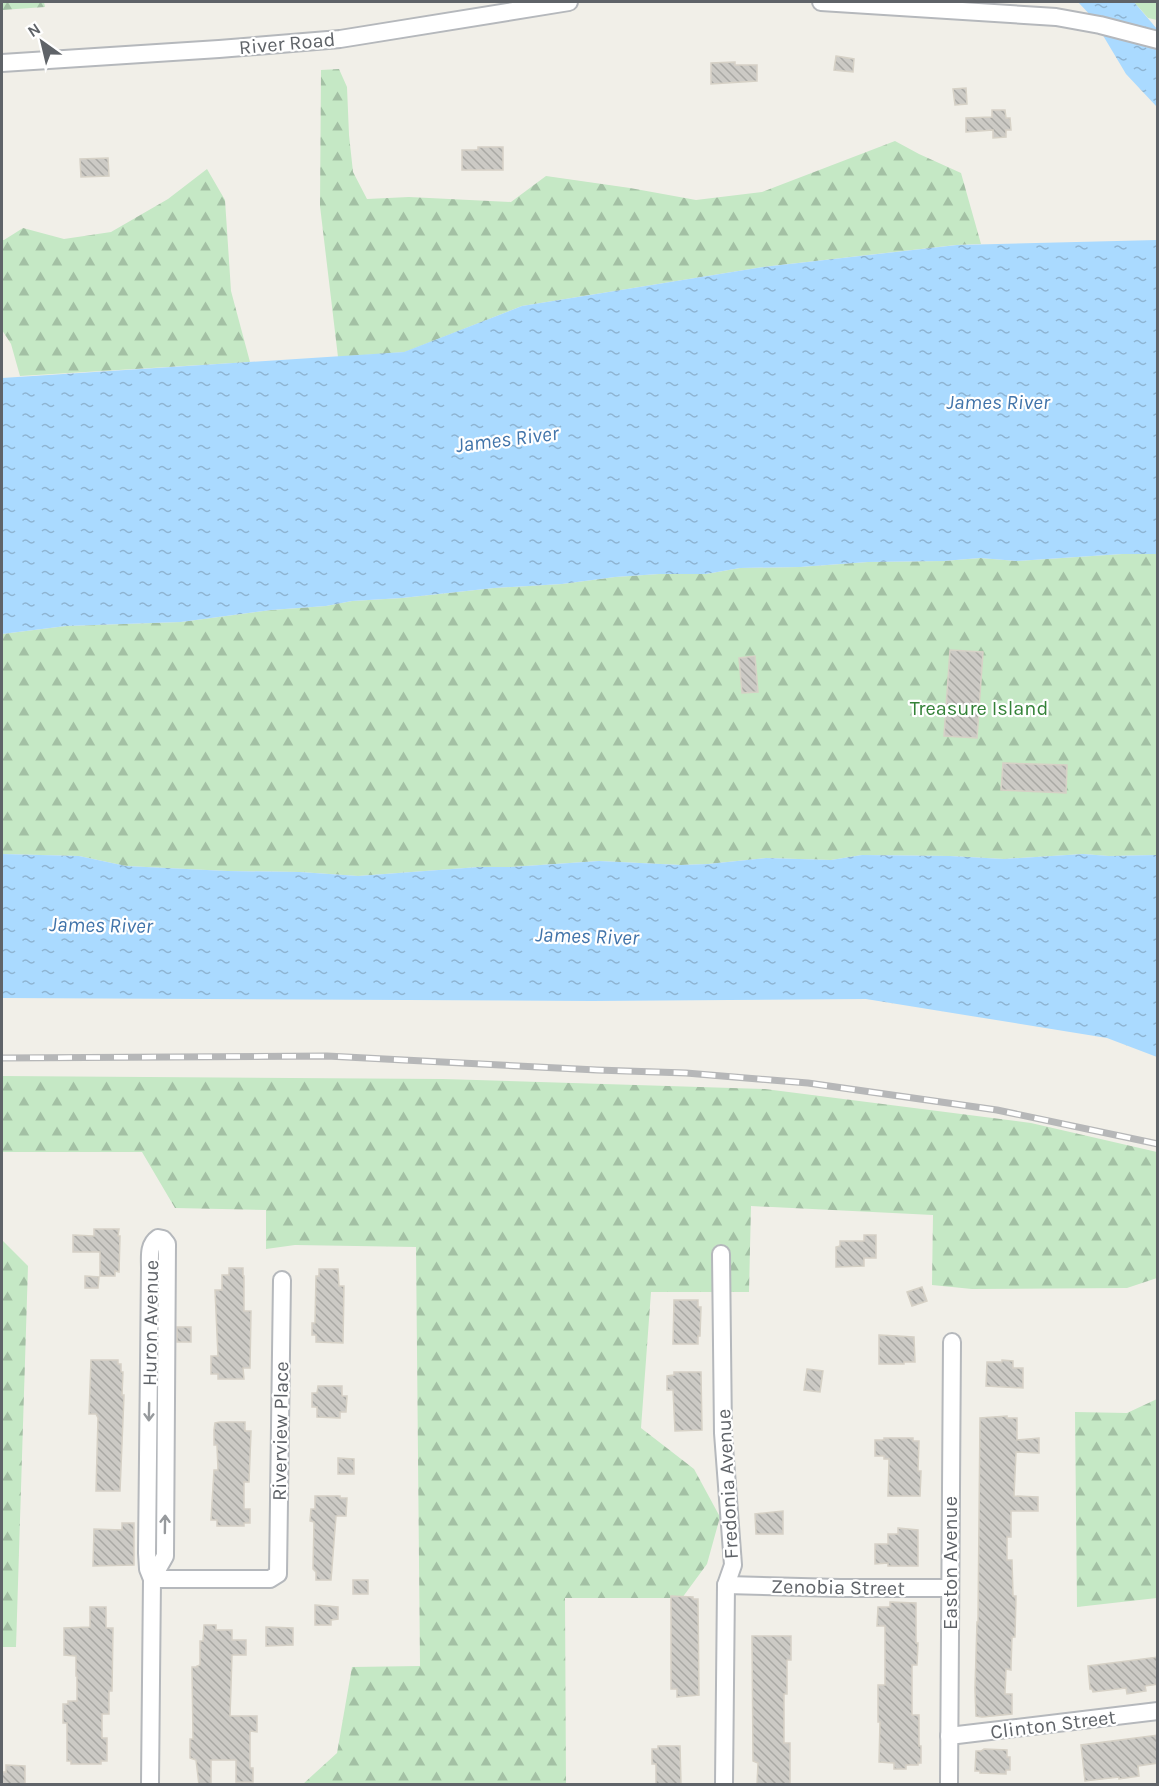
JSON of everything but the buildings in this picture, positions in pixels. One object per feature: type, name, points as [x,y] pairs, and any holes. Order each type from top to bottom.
[{"type":"street","name":"River Road","points":[[2,63],[340,39],[569,2]]},
{"type":"street","points":[[821,2],[1082,21],[1158,40]]},
{"type":"street","name":"Huron Avenue","points":[[150,1785],[152,1580],[148,1569],[147,1553],[150,1268],[151,1248],[153,1242],[158,1238],[163,1239],[167,1244],[165,1556],[152,1580]]},
{"type":"street","name":"Fredonia Avenue","points":[[721,1254],[723,1433],[733,1565],[726,1585],[724,1785]]},
{"type":"street","name":"Riverview Place","points":[[152,1580],[270,1579],[278,1574],[282,1280]]},
{"type":"street","name":"Easton Avenue","points":[[949,1785],[952,1342]]},
{"type":"street","name":"Zenobia Street","points":[[726,1585],[949,1588]]},
{"type":"street","name":"Clinton Street","points":[[949,1736],[1158,1711]]},
{"type":"green space","points":[[2,2],[44,2],[45,7],[2,10]]},
{"type":"green space","points":[[1134,2],[1157,2],[1157,20],[1148,18]]},
{"type":"green space","points":[[339,69],[347,87],[353,172],[367,199],[409,197],[511,202],[546,176],[696,200],[762,192],[895,141],[961,173],[981,244],[763,267],[522,306],[405,352],[338,357],[320,206],[321,70]]},
{"type":"green space","points":[[207,169],[225,200],[231,291],[250,362],[20,376],[11,344],[2,330],[2,240],[23,228],[64,239],[111,232],[168,199]]},
{"type":"green space","name":"Treasure Island","points":[[1157,554],[1157,855],[1083,854],[1004,859],[862,855],[831,860],[766,858],[681,865],[599,861],[358,876],[126,866],[79,856],[2,854],[2,634],[66,626],[181,622],[352,601],[562,584],[615,577],[706,574],[740,568],[980,558],[1017,561]]},
{"type":"green space","points":[[2,1076],[443,1079],[765,1089],[1031,1123],[1157,1152],[1157,1278],[1127,1288],[972,1289],[932,1285],[933,1215],[751,1206],[749,1292],[651,1292],[641,1428],[694,1469],[720,1517],[707,1564],[682,1598],[565,1598],[566,1784],[303,1784],[337,1753],[352,1667],[420,1666],[416,1247],[295,1245],[266,1249],[266,1210],[175,1208],[142,1152],[2,1152]]},
{"type":"green space","points":[[2,1240],[28,1266],[16,1647],[2,1647]]},
{"type":"green space","points":[[1157,1399],[1157,1598],[1077,1607],[1075,1412],[1127,1413]]},
{"type":"water","points":[[1078,2],[1134,2],[1157,29],[1157,107],[1126,74],[1092,17]]},
{"type":"water","name":"James River","points":[[1157,240],[1157,554],[1017,561],[980,558],[740,568],[706,574],[615,577],[562,584],[352,601],[181,622],[66,626],[2,634],[2,378],[404,352],[522,306],[763,267],[957,245]]},
{"type":"water","name":"James River","points":[[2,854],[79,856],[126,866],[358,876],[599,861],[681,865],[766,858],[831,860],[862,855],[1004,859],[1083,854],[1157,855],[1157,1057],[1107,1038],[866,999],[592,1001],[2,998]]},
{"type":"railway","points":[[2,1058],[327,1056],[686,1073],[808,1083],[997,1110],[1158,1144]]}]
